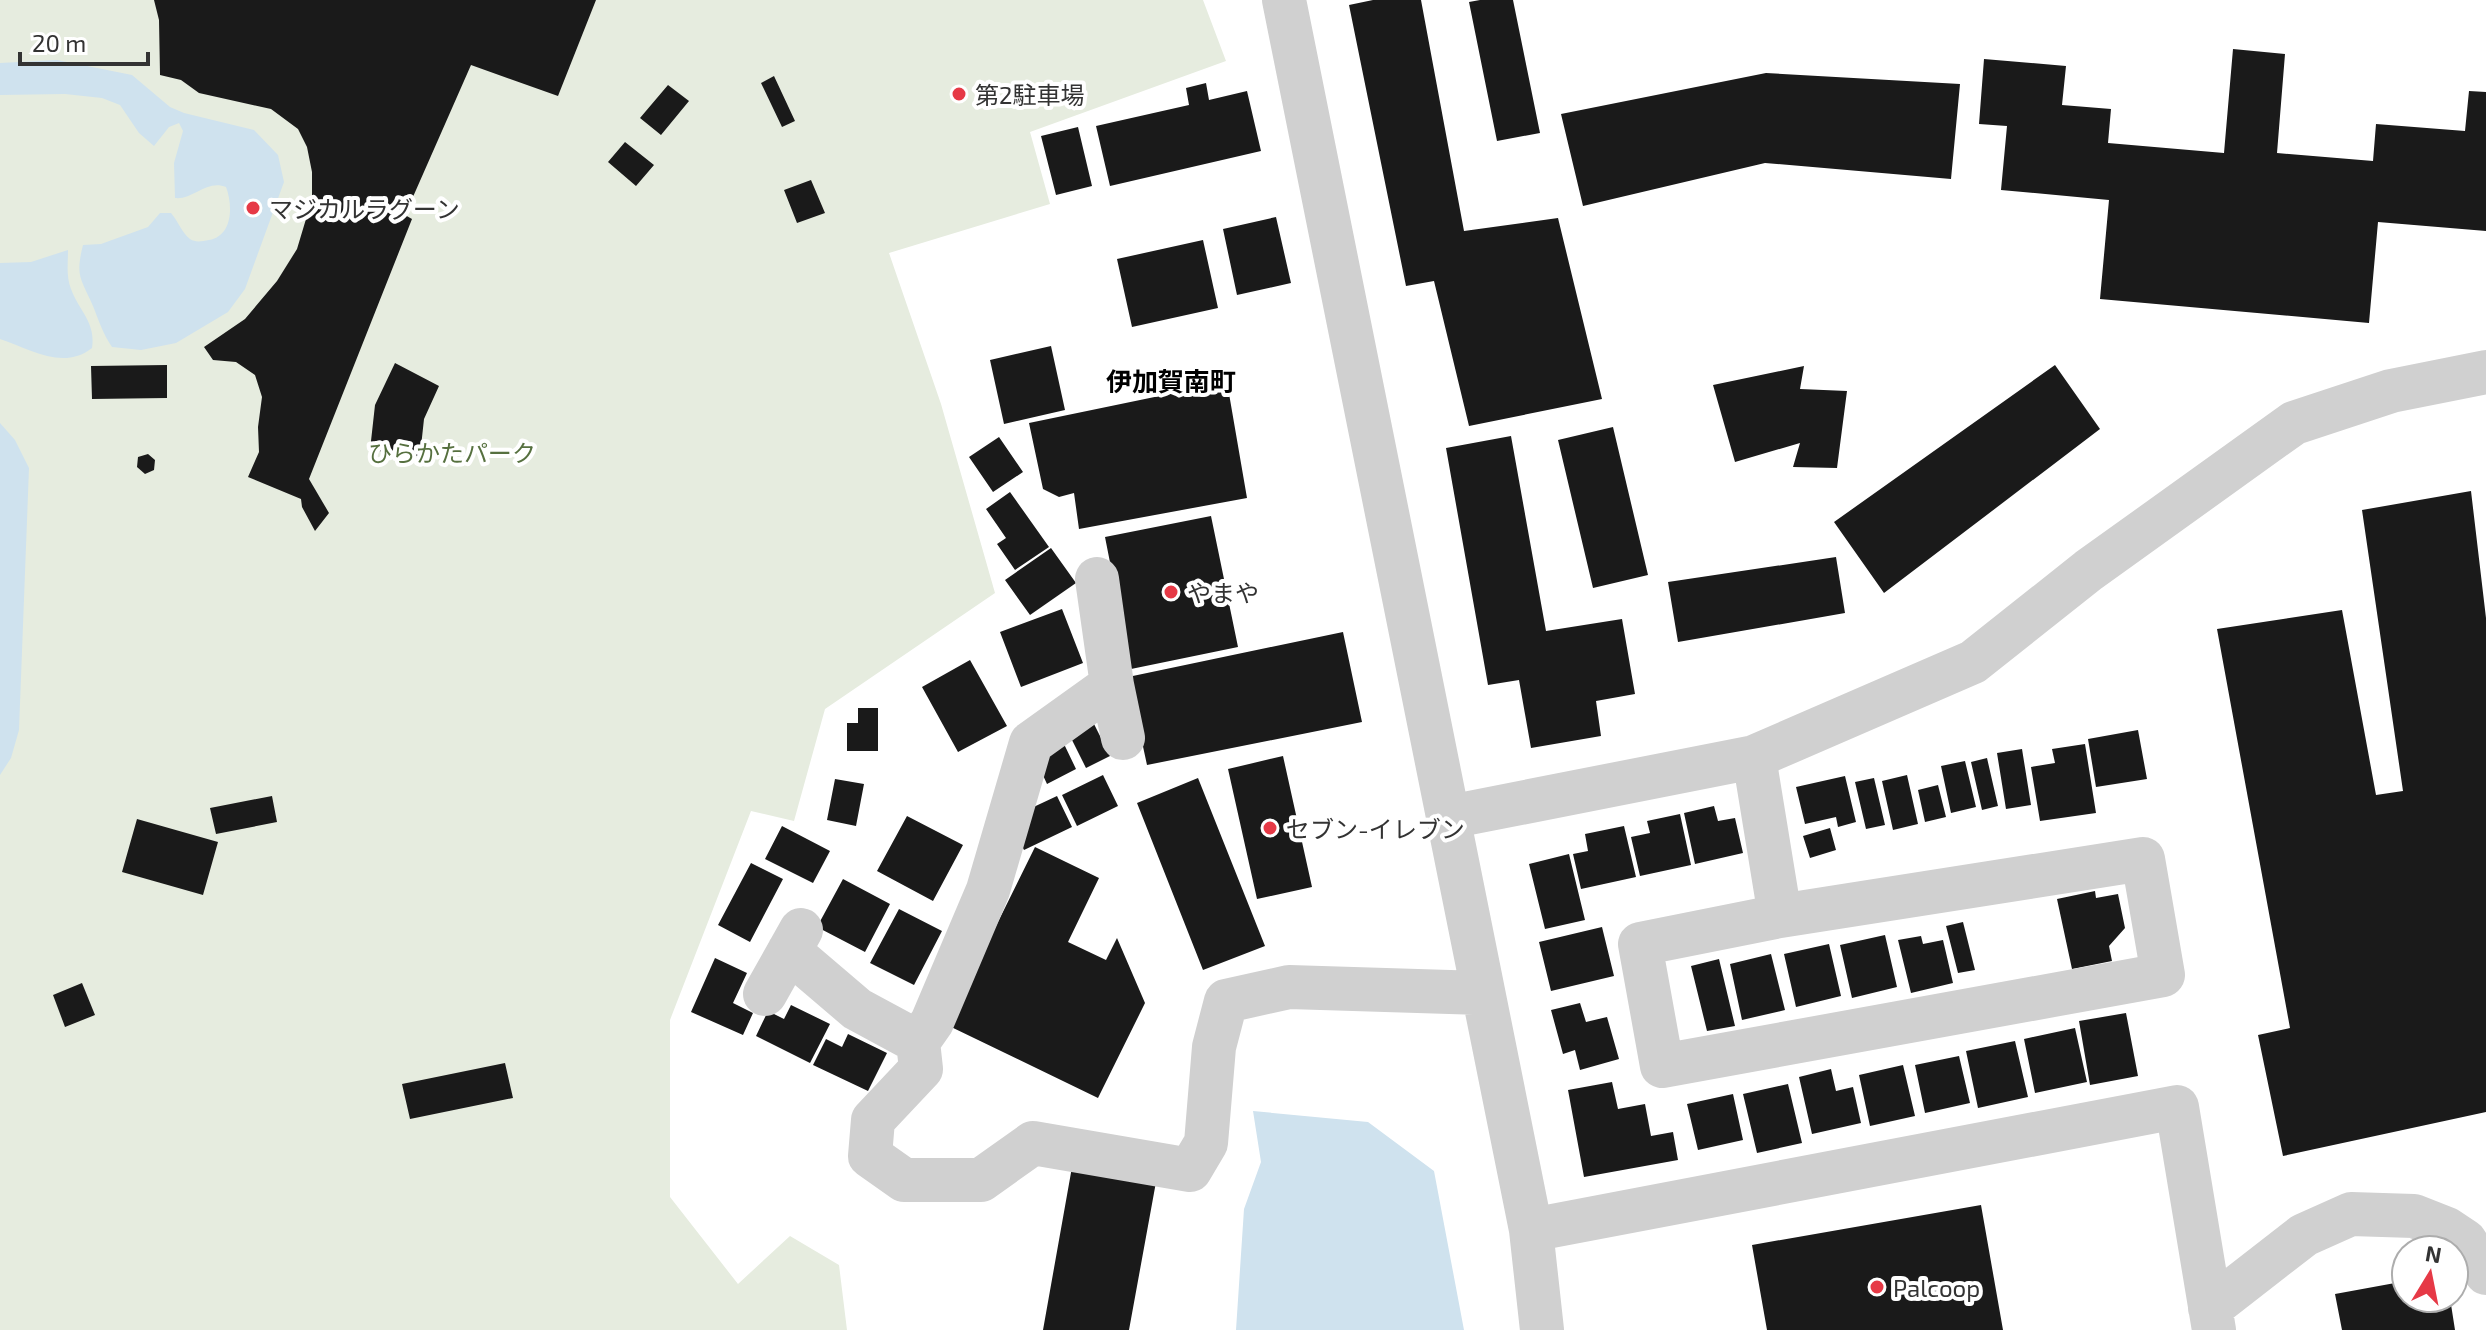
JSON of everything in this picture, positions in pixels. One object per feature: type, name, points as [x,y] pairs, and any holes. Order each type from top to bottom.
[{"type":"street","points":[[1284,0],[1531,1230],[1542,1330]]},
{"type":"street","points":[[1449,817],[1754,757],[1973,662],[2089,570],[2294,423],[2391,391],[2486,372]]},
{"type":"street","points":[[1097,579],[1123,738]]},
{"type":"street","points":[[1112,685],[1031,743],[988,890],[932,1022],[918,1042],[921,1069],[873,1120],[870,1156],[904,1180],[981,1180],[1033,1143],[1190,1170],[1206,1143],[1214,1047],[1226,1001],[1289,987],[1482,993]]},
{"type":"street","points":[[1754,757],[1780,916]]},
{"type":"street","points":[[2143,859],[2163,975],[1662,1066],[1640,944],[1780,916],[2143,859]]},
{"type":"street","points":[[765,994],[795,940],[857,1009],[918,1042]]},
{"type":"street","points":[[1531,1230],[2177,1107],[2212,1319]]},
{"type":"street","points":[[2212,1319],[2304,1235],[2351,1214],[2414,1216],[2467,1223],[2465,1241],[2486,1273]]},
{"type":"green space","name":"ひらかたパーク","points":[[0,0],[1203,0],[1226,61],[1030,132],[1050,204],[889,253],[941,404],[995,593],[825,709],[794,821],[751,811],[670,1020],[670,1197],[738,1284],[790,1236],[839,1265],[847,1330],[0,1330]]},
{"type":"water","name":"マジカルラグーン","points":[[57,60],[132,75],[170,107],[254,130],[278,155],[284,182],[245,289],[228,312],[176,343],[141,350],[112,347],[80,277],[83,245],[101,244],[148,227],[160,213],[171,213],[192,240],[217,237],[223,233],[229,219],[230,202],[226,187],[206,187],[188,196],[175,198],[174,163],[183,131],[179,123],[169,127],[154,146],[139,133],[120,105],[102,98],[65,94],[0,95],[0,63]]},
{"type":"water","points":[[68,250],[69,284],[92,331],[92,348],[81,355],[58,358],[0,339],[0,263],[31,262]]},
{"type":"water","points":[[0,423],[15,440],[29,468],[19,730],[11,758],[0,775]]},
{"type":"water","points":[[1253,1111],[1368,1122],[1434,1171],[1464,1330],[1236,1330],[1244,1209],[1261,1162]]},
{"type":"building","points":[[154,0],[596,0],[558,96],[471,65],[405,215],[412,219],[309,479],[329,513],[315,531],[301,499],[248,477],[259,452],[262,397],[255,375],[236,362],[213,360],[204,347],[245,319],[277,281],[297,249],[312,199],[312,172],[307,147],[298,129],[271,109],[199,93],[181,80],[160,75],[159,20]]},
{"type":"building","points":[[1373,0],[1421,0],[1464,231],[1558,218],[1602,399],[1469,426],[1434,281],[1406,286],[1349,5]]},
{"type":"building","points":[[1513,0],[1540,133],[1497,141],[1469,2]]},
{"type":"building","points":[[2233,49],[2285,54],[2277,153],[2373,161],[2376,124],[2465,131],[2469,91],[2486,92],[2486,231],[2378,222],[2369,323],[2100,299],[2109,200],[2001,190],[2007,126],[1979,124],[1984,59],[2066,66],[2062,105],[2111,109],[2108,143],[2224,153]]},
{"type":"building","points":[[1766,73],[1960,84],[1951,179],[1765,163],[1583,206],[1561,114]]},
{"type":"building","points":[[774,76],[795,121],[782,127],[761,83]]},
{"type":"building","points":[[1206,83],[1209,100],[1247,91],[1261,151],[1110,186],[1096,126],[1189,105],[1186,88]]},
{"type":"building","points":[[668,85],[689,101],[661,135],[640,118]]},
{"type":"building","points":[[1078,127],[1092,186],[1056,195],[1041,136]]},
{"type":"building","points":[[625,142],[654,165],[636,186],[608,162]]},
{"type":"building","points":[[811,180],[825,213],[797,223],[784,190]]},
{"type":"building","points":[[1276,217],[1291,283],[1237,295],[1223,229]]},
{"type":"building","points":[[1203,240],[1218,308],[1132,327],[1117,259]]},
{"type":"building","points":[[1051,346],[1065,410],[1004,424],[990,360]]},
{"type":"building","points":[[395,363],[439,386],[424,419],[420,456],[370,450],[375,405]]},
{"type":"building","points":[[167,365],[167,398],[92,399],[91,366]]},
{"type":"building","points":[[2055,365],[2100,429],[1884,593],[1834,522]]},
{"type":"building","points":[[1804,366],[1800,389],[1847,391],[1837,468],[1793,467],[1800,443],[1735,462],[1713,385]]},
{"type":"building","points":[[1227,382],[1247,498],[1079,529],[1074,493],[1059,497],[1043,489],[1029,423]]},
{"type":"building","points":[[1613,427],[1648,575],[1593,588],[1558,440]]},
{"type":"building","points":[[1511,436],[1546,631],[1622,619],[1635,694],[1596,701],[1601,736],[1531,748],[1519,680],[1488,685],[1446,448]]},
{"type":"building","points":[[999,437],[1023,472],[993,492],[969,457]]},
{"type":"building","points":[[148,454],[155,460],[154,470],[145,474],[137,467],[138,457]]},
{"type":"building","points":[[2471,491],[2486,618],[2486,1112],[2283,1156],[2258,1035],[2290,1028],[2217,629],[2342,610],[2376,795],[2403,791],[2362,510]]},
{"type":"building","points":[[1010,492],[1049,547],[1015,570],[997,544],[1006,538],[986,509]]},
{"type":"building","name":"やまや","points":[[1211,516],[1238,647],[1131,669],[1105,537]]},
{"type":"building","points":[[1051,548],[1076,583],[1030,615],[1005,580]]},
{"type":"building","points":[[1836,557],[1845,613],[1678,642],[1668,582]]},
{"type":"building","points":[[1062,609],[1083,663],[1021,687],[1000,632]]},
{"type":"building","points":[[1343,632],[1362,722],[1147,765],[1128,677]]},
{"type":"building","points":[[970,660],[1007,726],[958,752],[922,687]]},
{"type":"building","points":[[858,708],[878,708],[878,751],[847,751],[847,723],[858,723]]},
{"type":"building","points":[[1094,724],[1110,756],[1086,768],[1070,736]]},
{"type":"building","points":[[2138,730],[2147,779],[2096,787],[2088,739]]},
{"type":"building","points":[[1064,744],[1076,769],[1047,784],[1035,758]]},
{"type":"building","points":[[2085,744],[2096,813],[2040,821],[2031,767],[2055,763],[2052,749]]},
{"type":"building","points":[[2022,749],[2031,805],[2006,809],[1997,753]]},
{"type":"building","name":"セブン-イレブン","points":[[1283,756],[1312,887],[1257,899],[1228,769]]},
{"type":"building","points":[[1987,758],[1998,806],[1982,810],[1971,762]]},
{"type":"building","points":[[1965,761],[1976,807],[1951,813],[1941,766]]},
{"type":"building","points":[[1103,775],[1118,806],[1077,826],[1062,795]]},
{"type":"building","points":[[1907,775],[1918,824],[1893,830],[1882,781]]},
{"type":"building","points":[[1845,776],[1856,822],[1838,827],[1836,817],[1805,824],[1796,787]]},
{"type":"building","points":[[1198,778],[1265,946],[1203,970],[1137,803]]},
{"type":"building","points":[[1874,778],[1885,825],[1866,829],[1855,782]]},
{"type":"building","points":[[835,779],[864,784],[856,826],[827,820]]},
{"type":"building","points":[[1938,785],[1946,817],[1925,822],[1918,790]]},
{"type":"building","points":[[272,796],[277,822],[216,834],[210,808]]},
{"type":"building","points":[[1057,796],[1072,827],[1024,850],[1013,828],[1025,811]]},
{"type":"building","points":[[1714,806],[1718,821],[1735,818],[1743,853],[1695,864],[1684,813]]},
{"type":"building","points":[[1680,814],[1691,865],[1640,876],[1631,837],[1650,833],[1647,821]]},
{"type":"building","points":[[907,816],[963,845],[933,901],[877,871]]},
{"type":"building","points":[[137,819],[218,842],[203,895],[122,872]]},
{"type":"building","points":[[782,826],[830,851],[813,883],[765,859]]},
{"type":"building","points":[[1624,826],[1636,877],[1581,889],[1573,854],[1588,851],[1585,834]]},
{"type":"building","points":[[1830,828],[1836,850],[1810,858],[1803,836]]},
{"type":"building","points":[[1035,847],[1099,878],[1068,942],[1106,960],[1117,938],[1145,1003],[1098,1098],[947,1025]]},
{"type":"building","points":[[1569,854],[1585,920],[1545,929],[1529,864]]},
{"type":"building","points":[[751,863],[783,879],[750,942],[718,925]]},
{"type":"building","points":[[843,879],[890,904],[865,952],[817,927]]},
{"type":"building","points":[[2095,891],[2096,898],[2118,894],[2125,928],[2109,946],[2112,961],[2072,969],[2057,899]]},
{"type":"building","points":[[899,909],[942,931],[914,985],[870,963]]},
{"type":"building","points":[[1963,922],[1975,970],[1958,973],[1946,926]]},
{"type":"building","points":[[1602,927],[1614,976],[1551,991],[1539,942]]},
{"type":"building","points":[[1885,935],[1897,987],[1852,998],[1840,945]]},
{"type":"building","points":[[1921,936],[1923,944],[1943,940],[1953,983],[1911,993],[1898,940]]},
{"type":"building","points":[[1829,944],[1841,996],[1796,1007],[1784,954]]},
{"type":"building","points":[[1771,954],[1785,1010],[1742,1020],[1730,964]]},
{"type":"building","points":[[715,958],[747,973],[733,1003],[753,1013],[743,1035],[691,1012]]},
{"type":"building","points":[[1719,959],[1735,1026],[1707,1031],[1691,966]]},
{"type":"building","points":[[82,983],[95,1015],[65,1027],[53,995]]},
{"type":"building","points":[[1580,1003],[1586,1022],[1607,1017],[1619,1059],[1580,1070],[1575,1050],[1563,1054],[1551,1010]]},
{"type":"building","points":[[791,1005],[830,1024],[810,1063],[756,1036],[768,1011],[784,1019]]},
{"type":"building","points":[[2126,1013],[2138,1076],[2090,1085],[2079,1021]]},
{"type":"building","points":[[2075,1028],[2087,1082],[2035,1093],[2024,1039]]},
{"type":"building","points":[[848,1034],[887,1053],[868,1091],[813,1065],[826,1039],[842,1047]]},
{"type":"building","points":[[2015,1041],[2028,1097],[1978,1108],[1966,1051]]},
{"type":"building","points":[[1959,1056],[1970,1103],[1925,1113],[1915,1065]]},
{"type":"building","points":[[505,1063],[513,1098],[410,1119],[402,1084]]},
{"type":"building","points":[[1903,1065],[1915,1116],[1870,1126],[1859,1075]]},
{"type":"building","points":[[1831,1069],[1836,1091],[1853,1087],[1861,1123],[1812,1134],[1799,1077]]},
{"type":"building","points":[[1612,1082],[1618,1109],[1645,1104],[1651,1136],[1673,1132],[1678,1160],[1584,1177],[1568,1090]]},
{"type":"building","points":[[1788,1084],[1802,1143],[1757,1153],[1743,1094]]},
{"type":"building","points":[[1733,1094],[1743,1140],[1698,1150],[1687,1104]]},
{"type":"building","points":[[1072,1167],[1156,1182],[1129,1330],[1043,1330]]},
{"type":"building","name":"Palcoop","points":[[1981,1205],[2003,1330],[1767,1330],[1752,1245]]},
{"type":"building","points":[[2390,1284],[2390,1314],[2452,1314],[2455,1330],[2342,1330],[2335,1294]]},
{"type":"place","name":"第2駐車場","points":[[959,94]]},
{"type":"place","name":"マジカルラグーン","points":[[253,208]]},
{"type":"place","name":"やまや","points":[[1171,592]]},
{"type":"place","name":"セブン-イレブン","points":[[1270,828]]},
{"type":"place","name":"Palcoop","points":[[1877,1287]]},
{"type":"district","name":"伊加賀南町","points":[[1171,380]]}]
